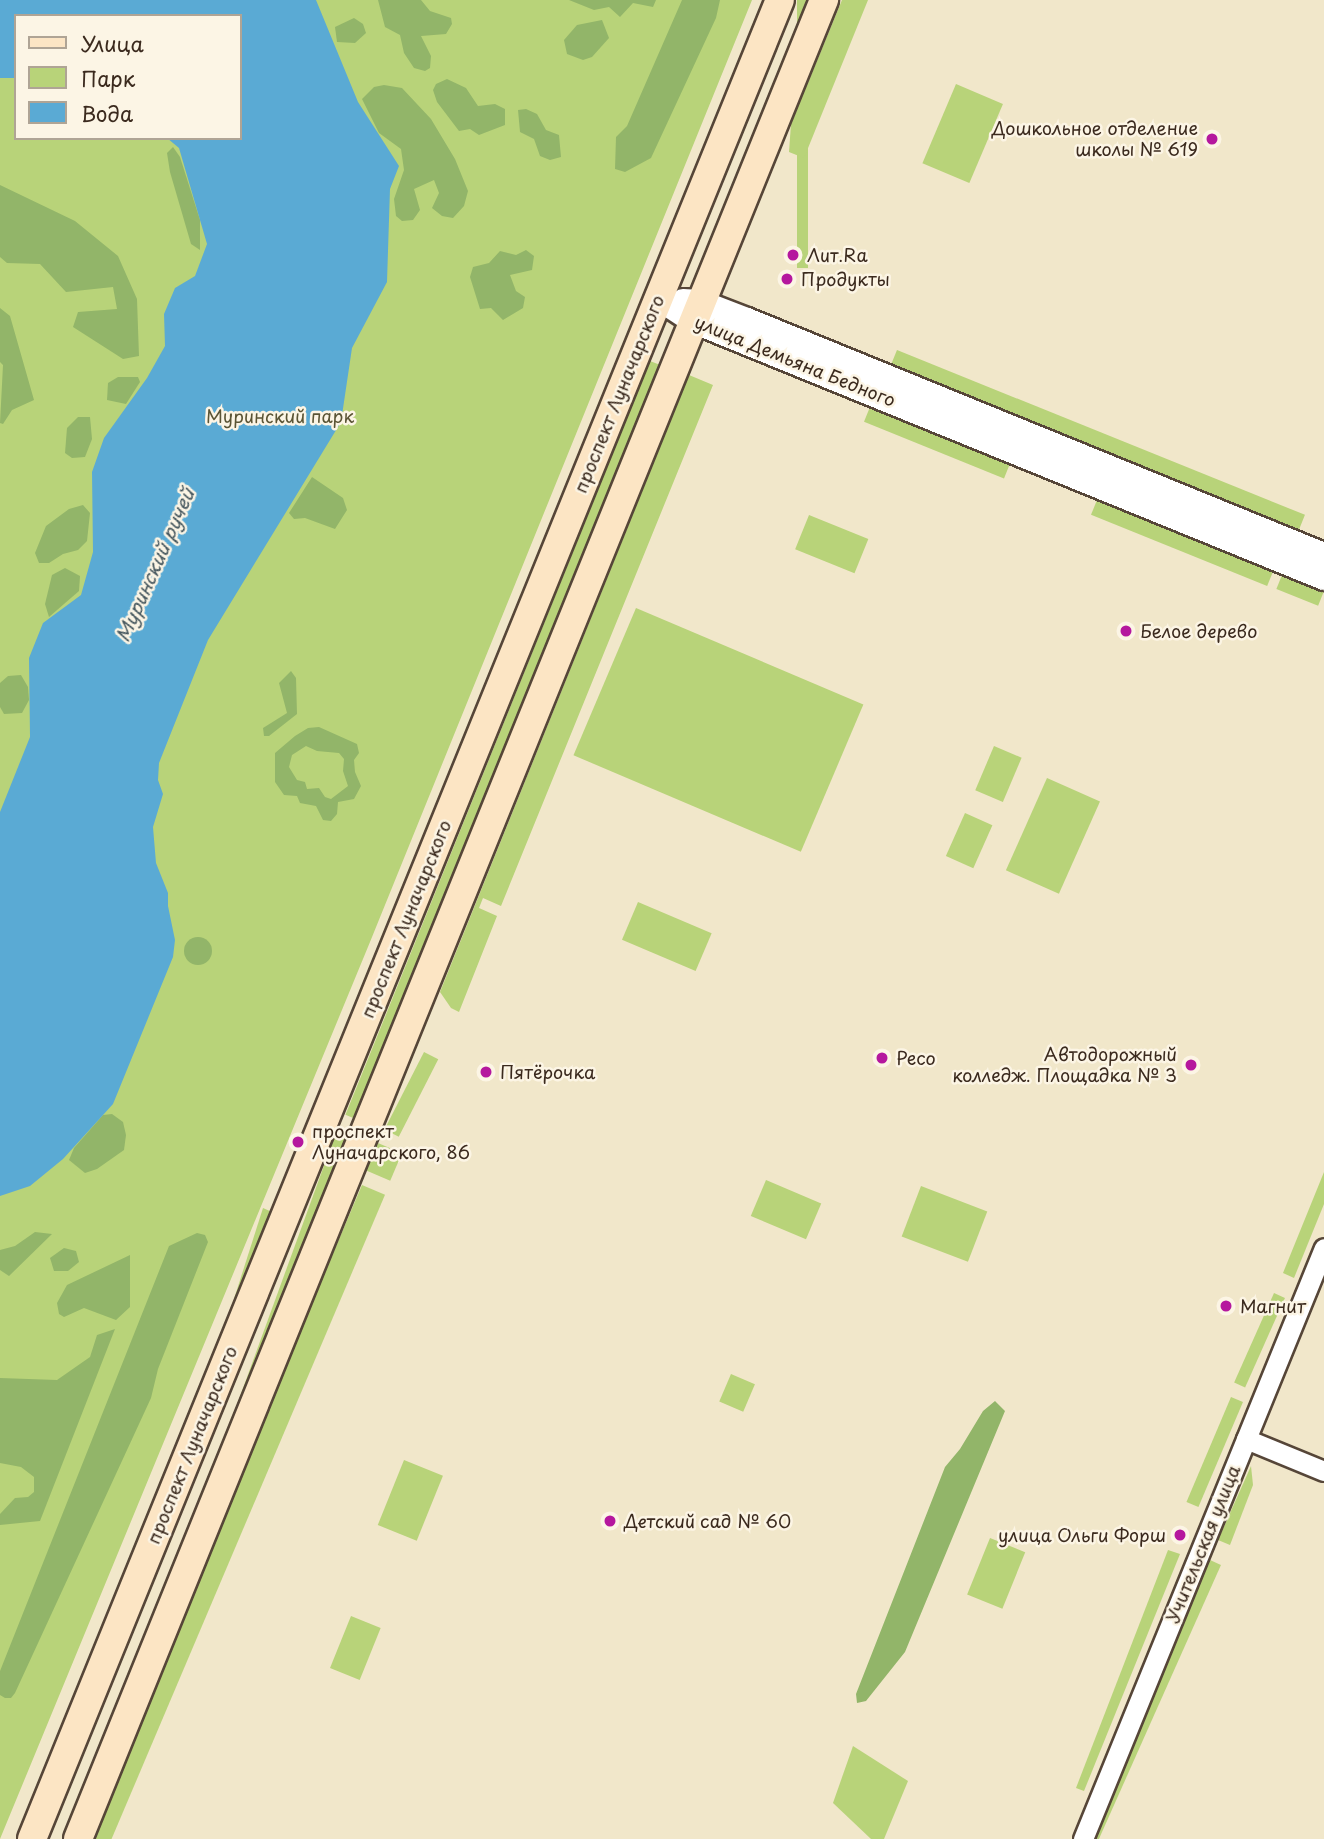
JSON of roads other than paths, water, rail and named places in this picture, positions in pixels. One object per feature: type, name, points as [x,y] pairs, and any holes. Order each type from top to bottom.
[{"type":"main road","name":"проспект Луначарского","points":[[32,1839],[780,0]]},
{"type":"main road","points":[[78,1839],[824,0]]},
{"type":"street","name":"улица Демьяна Бедного","points":[[658,298],[1324,555]]},
{"type":"street","name":"улица Демьяна Бедного","points":[[697,312],[1324,578]]},
{"type":"street","name":"Учительская улица","points":[[1083,1839],[1324,1248]]},
{"type":"street","points":[[1246,1439],[1324,1471]]},
{"type":"water","name":"Муринский ручей","points":[[0,0],[316,0],[358,102],[399,166],[390,189],[387,282],[352,348],[341,422],[208,640],[159,763],[158,780],[163,794],[153,827],[156,863],[168,893],[175,940],[173,957],[113,1104],[63,1159],[30,1186],[0,1196],[0,812],[30,737],[29,658],[43,623],[81,595],[93,552],[92,472],[104,438],[147,378],[165,346],[164,314],[175,288],[195,276],[207,244],[179,148],[169,140],[242,140],[242,14],[14,14],[14,78],[0,78]]},
{"type":"place","name":"Дошкольное отделение школы № 619","points":[[1212,139]]},
{"type":"place","name":"Лит.Rа","points":[[793,255]]},
{"type":"place","name":"Продукты","points":[[787,279]]},
{"type":"place","name":"Белое дерево","points":[[1126,631]]},
{"type":"place","name":"Ресо","points":[[882,1058]]},
{"type":"place","name":"Автодорожный колледж. Площадка № 3","points":[[1191,1065]]},
{"type":"place","name":"Пятёрочка","points":[[486,1072]]},
{"type":"place","name":"проспект Луначарского, 86","points":[[298,1142]]},
{"type":"place","name":"Магнит","points":[[1226,1306]]},
{"type":"place","name":"Детский сад № 60","points":[[610,1521]]},
{"type":"place","name":"улица Ольги Форш","points":[[1180,1535]]},
{"type":"park label","name":"Муринский парк","points":[[280,416]]}]
